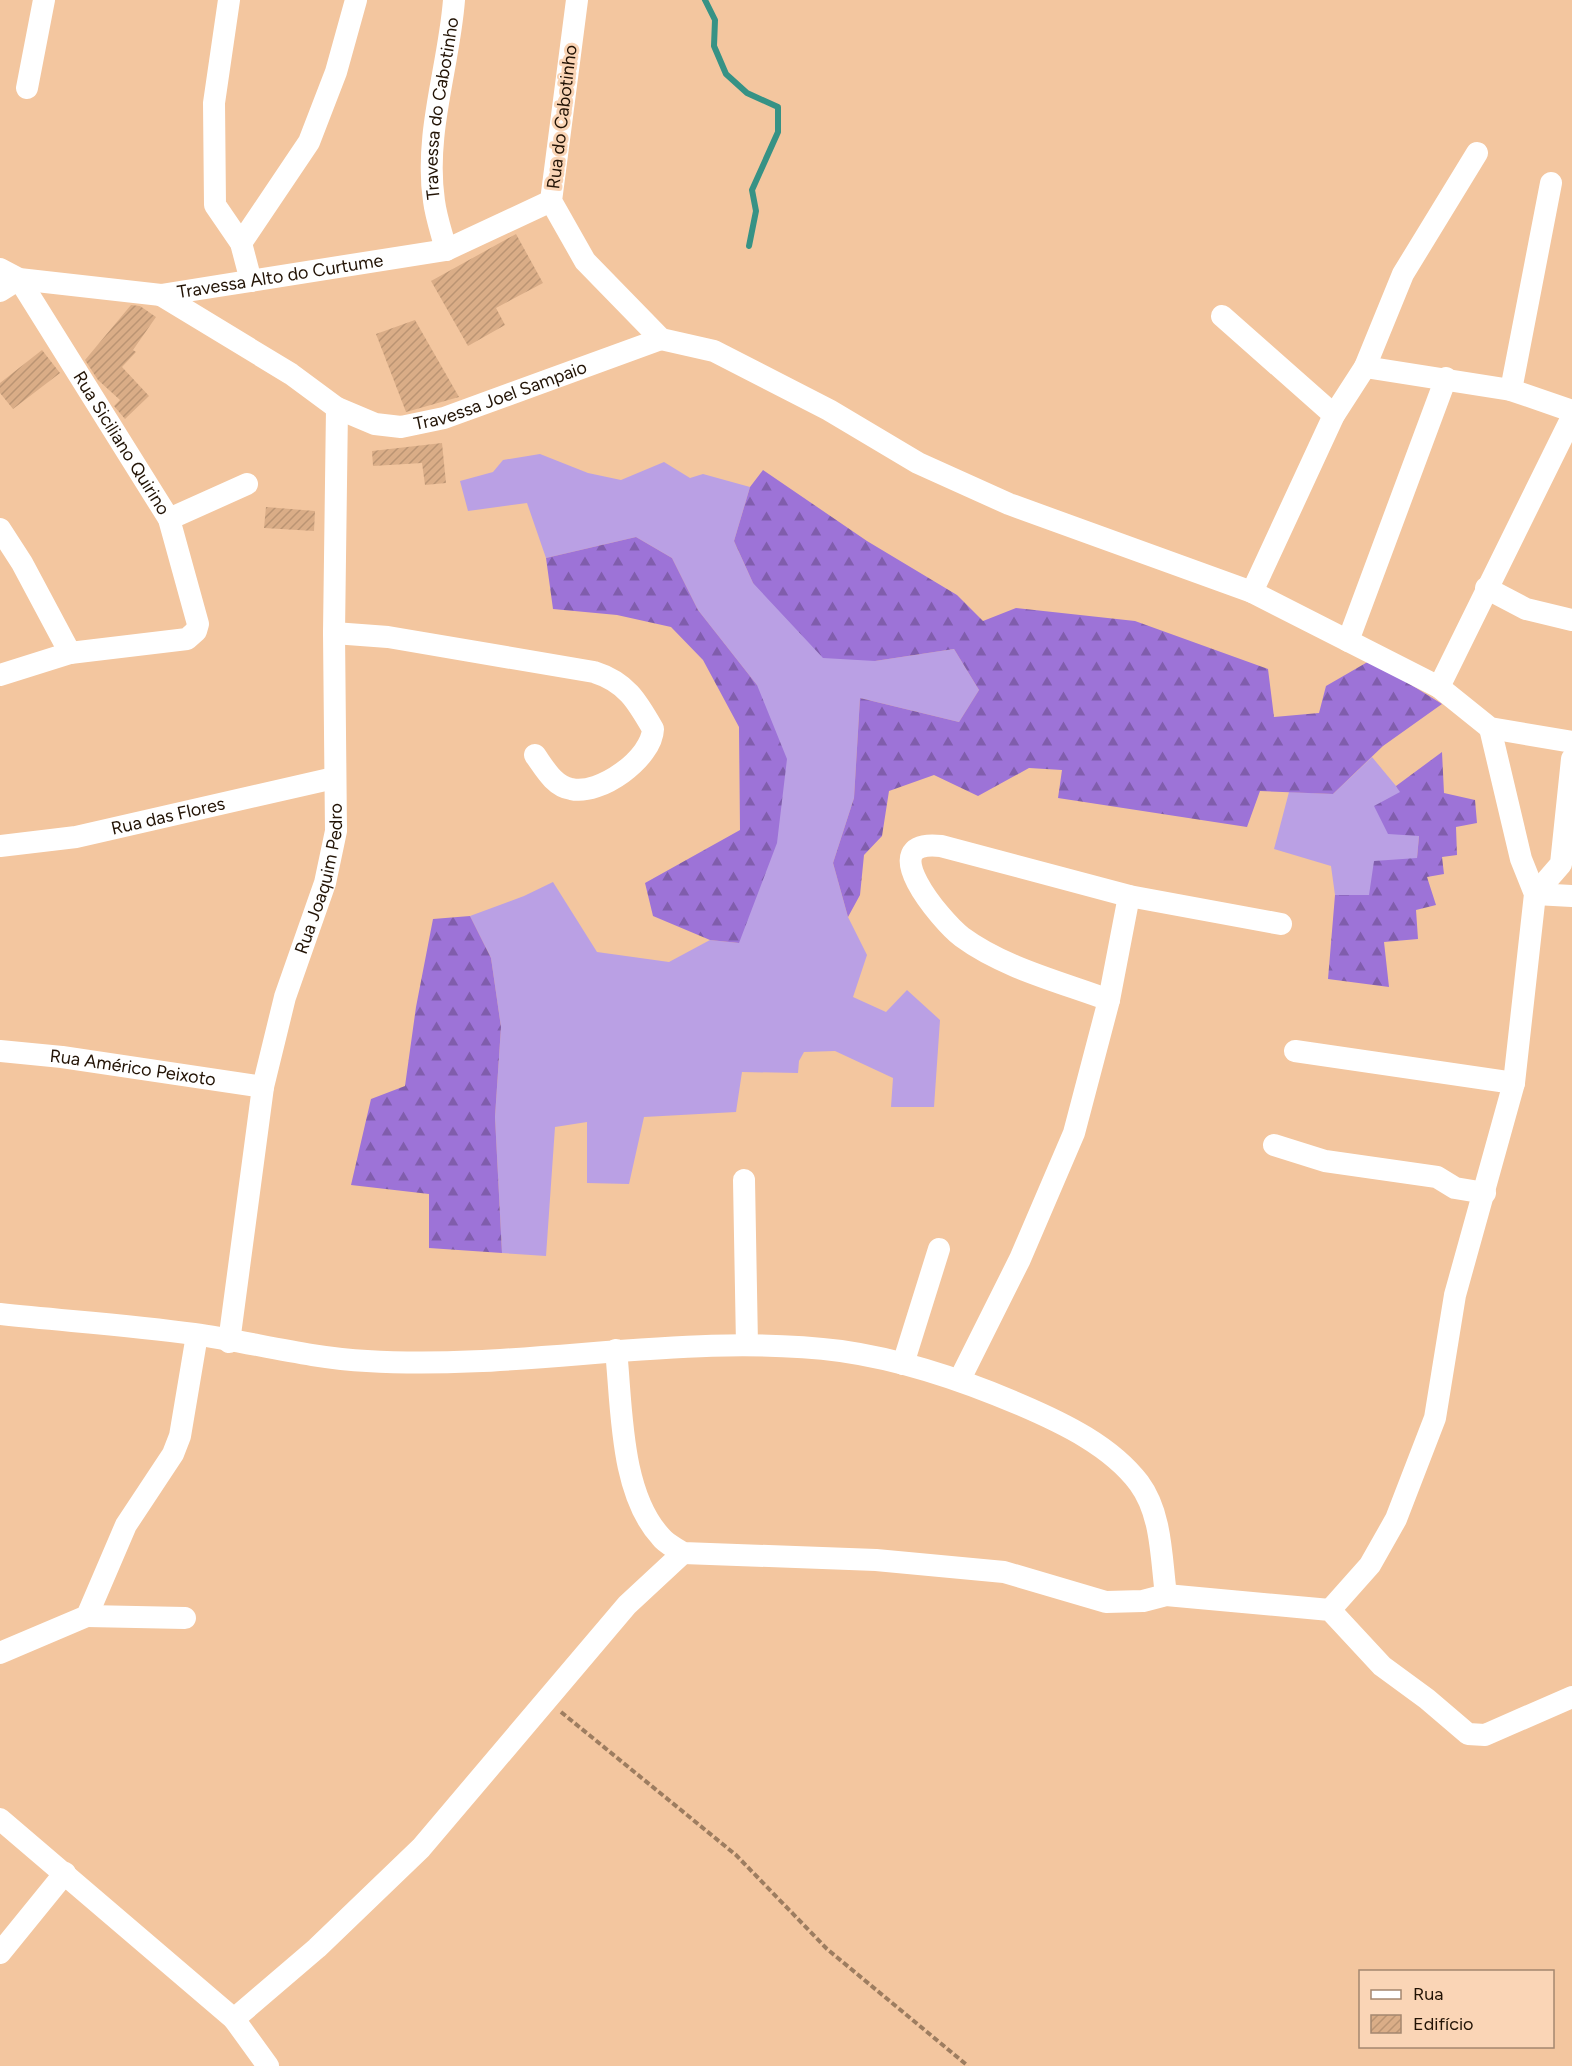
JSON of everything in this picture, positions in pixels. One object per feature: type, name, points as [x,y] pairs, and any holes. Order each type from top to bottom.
[{"type":"street","points":[[27,88],[44,0]]},
{"type":"street","points":[[229,0],[214,103],[215,205],[241,243],[250,281]]},
{"type":"street","points":[[241,243],[309,142],[336,72],[356,0]]},
{"type":"street","name":"Travessa do Cabotinho","points":[[446,250],[434,200],[434,134],[452,30],[454,0]]},
{"type":"street","name":"Rua do Cabotinho","points":[[577,0],[551,201],[585,261],[661,339]]},
{"type":"street","points":[[1252,592],[1334,415],[1365,366],[1403,274],[1477,153]]},
{"type":"street","points":[[1511,390],[1551,183]]},
{"type":"street","name":"Travessa Alto do Curtume","points":[[10,274],[161,295],[446,250],[551,201]]},
{"type":"street","points":[[0,291],[10,274]]},
{"type":"street","name":"Rua Siciliano Quirino","points":[[10,274],[168,519],[198,618],[196,631],[187,639],[70,653]]},
{"type":"street","name":"Travessa Joel Sampaio","points":[[161,295],[291,374],[337,408],[375,424],[401,427],[422,424],[661,339]]},
{"type":"street","points":[[1222,316],[1334,415]]},
{"type":"street","points":[[661,339],[714,351],[829,410],[918,463],[1009,504],[1252,592],[1439,687],[1490,728],[1572,742]]},
{"type":"street","points":[[1365,366],[1511,390],[1572,411]]},
{"type":"street","points":[[1348,641],[1446,378]]},
{"type":"street","name":"Rua Joaquim Pedro","points":[[229,1342],[263,1087],[285,998],[327,873],[336,831],[334,633],[337,408]]},
{"type":"street","points":[[1439,687],[1572,417]]},
{"type":"street","points":[[168,519],[247,484]]},
{"type":"street","points":[[0,529],[22,563],[70,653],[0,675]]},
{"type":"street","points":[[1486,588],[1526,609],[1572,620]]},
{"type":"street","points":[[334,633],[388,637],[594,672],[616,679],[644,713],[653,729],[648,750],[614,779],[588,791],[570,789],[555,782],[535,755]]},
{"type":"street","points":[[1330,1610],[1370,1565],[1396,1519],[1435,1418],[1455,1295],[1514,1083],[1535,894],[1521,860],[1490,728]]},
{"type":"street","points":[[1535,894],[1561,864],[1572,759]]},
{"type":"street","name":"Rua das Flores","points":[[0,846],[76,837],[334,778]]},
{"type":"street","points":[[1109,1000],[988,953],[961,936],[942,918],[916,882],[910,870],[910,860],[914,852],[922,847],[941,846],[1129,896],[1281,924]]},
{"type":"street","points":[[1535,894],[1572,896]]},
{"type":"street","points":[[960,1379],[1020,1259],[1074,1133],[1109,1000],[1129,896]]},
{"type":"street","name":"Rua Américo Peixoto","points":[[0,1051],[62,1057],[263,1087]]},
{"type":"street","points":[[1295,1051],[1514,1083]]},
{"type":"street","points":[[1274,1145],[1325,1161],[1437,1177],[1455,1188],[1485,1192]]},
{"type":"street","points":[[744,1180],[747,1345]]},
{"type":"street","points":[[903,1364],[939,1248]]},
{"type":"street","points":[[0,1314],[197,1335],[229,1342],[366,1361],[445,1362],[616,1350],[747,1345],[842,1351],[903,1364],[960,1379],[1035,1411],[1110,1452],[1140,1484],[1156,1515],[1166,1595]]},
{"type":"street","points":[[87,1616],[126,1525],[173,1454],[180,1436],[197,1335]]},
{"type":"street","points":[[616,1350],[629,1467],[640,1506],[661,1538],[683,1553],[876,1560],[1004,1572],[1106,1602],[1143,1601],[1166,1595],[1330,1610],[1382,1666],[1427,1699],[1468,1734],[1485,1735],[1572,1697]]},
{"type":"street","points":[[234,2019],[317,1948],[421,1848],[627,1605],[683,1553]]},
{"type":"street","points":[[0,1653],[87,1616],[185,1618]]},
{"type":"street","points":[[0,1820],[234,2019],[257,2061]]},
{"type":"street","points":[[0,1953],[65,1873]]},
{"type":"path","points":[[547,1700],[736,1855],[827,1949],[968,2066]]},
{"type":"shaded area","points":[[540,454],[588,473],[621,480],[664,462],[690,478],[703,474],[750,487],[734,541],[753,583],[875,661],[954,649],[979,690],[959,722],[860,698],[854,798],[833,863],[848,917],[867,955],[853,997],[886,1012],[907,990],[940,1020],[934,1107],[891,1107],[893,1078],[835,1051],[804,1052],[799,1061],[798,1073],[742,1072],[736,1112],[644,1117],[629,1184],[587,1183],[587,1122],[555,1127],[546,1256],[502,1253],[495,1117],[501,1027],[491,958],[470,916],[524,896],[553,882],[597,952],[669,962],[710,940],[739,943],[757,685],[698,610],[672,558],[636,537],[546,558],[527,503],[468,511],[460,481],[493,472],[503,460]]},
{"type":"shaded area","points":[[1372,757],[1401,792],[1419,836],[1417,858],[1369,895],[1335,895],[1331,866],[1274,849],[1289,792],[1333,794]]},
{"type":"green space","points":[[763,470],[867,541],[957,595],[983,621],[1016,608],[1135,621],[1268,669],[1274,717],[1319,713],[1326,686],[1371,660],[1442,704],[1383,746],[1333,794],[1260,791],[1247,827],[1058,798],[1062,770],[1029,768],[978,796],[934,775],[889,791],[882,836],[864,855],[860,895],[848,917],[833,863],[854,798],[860,698],[959,722],[979,690],[954,649],[875,661],[823,658],[753,583],[734,541],[750,487]]},
{"type":"green space","points":[[636,537],[672,558],[698,610],[757,685],[787,759],[777,843],[739,943],[710,940],[653,916],[645,883],[740,830],[739,727],[703,660],[671,627],[617,615],[553,609],[546,558]]},
{"type":"green space","points":[[1442,752],[1444,793],[1475,800],[1477,823],[1456,827],[1457,855],[1442,857],[1444,874],[1427,877],[1436,905],[1416,910],[1418,939],[1384,942],[1389,987],[1328,979],[1335,895],[1369,895],[1374,861],[1417,858],[1419,836],[1388,834],[1374,806],[1400,792],[1396,786]]},
{"type":"green space","points":[[470,916],[491,958],[501,1027],[495,1117],[502,1253],[429,1248],[429,1194],[351,1185],[371,1099],[405,1086],[416,1007],[433,919]]},
{"type":"building","points":[[516,234],[543,283],[496,308],[505,325],[468,346],[431,281]]},
{"type":"building","points":[[131,305],[140,306],[156,317],[133,350],[136,352],[122,367],[149,396],[125,419],[114,406],[120,400],[98,380],[85,360]]},
{"type":"building","points":[[415,320],[459,397],[406,412],[376,334]]},
{"type":"building","points":[[42,350],[60,373],[13,409],[0,393],[0,383]]},
{"type":"building","points":[[442,443],[446,483],[425,485],[422,463],[373,466],[372,451]]},
{"type":"building","points":[[266,507],[315,511],[314,531],[264,528]]},
{"type":"waterway","points":[[705,0],[715,20],[714,46],[726,74],[747,93],[778,107],[778,132],[752,190],[756,211],[749,246]]}]
